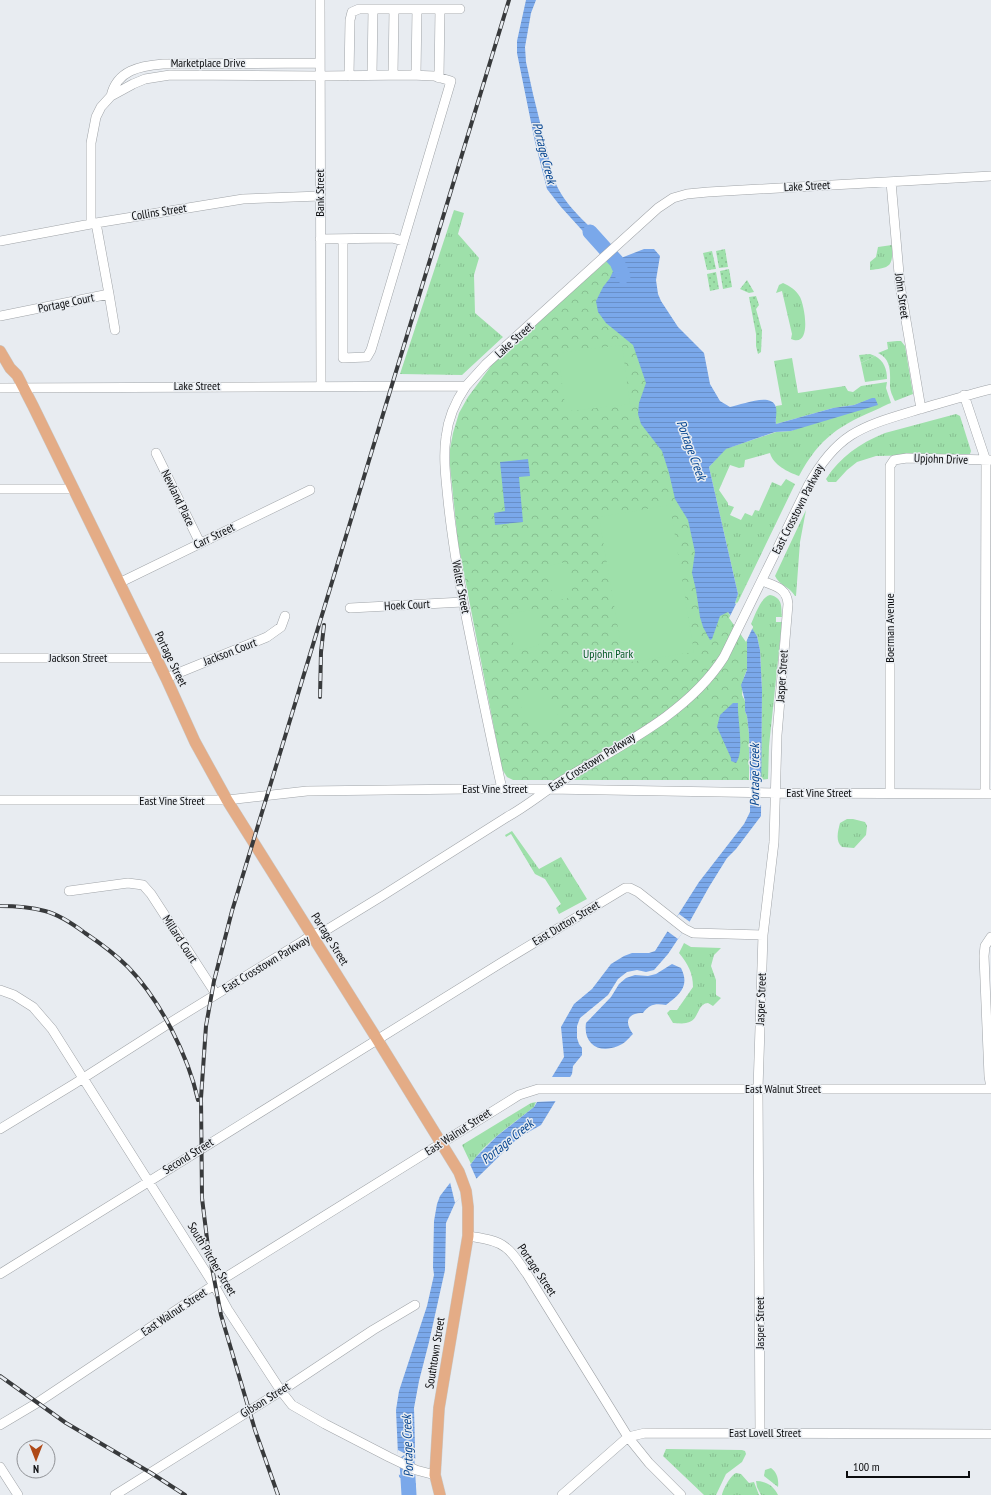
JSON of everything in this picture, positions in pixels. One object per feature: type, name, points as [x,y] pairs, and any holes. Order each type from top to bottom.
[{"type":"main road","name":"Portage Street","points":[[0,351],[10,368],[17,375],[24,388],[166,678],[195,742],[227,800],[378,1038],[459,1172],[466,1191],[468,1207],[468,1236]]},
{"type":"main road","name":"Southtown Street","points":[[434,1475],[439,1408],[468,1236]]},
{"type":"main road","points":[[434,1475],[440,1495]]},
{"type":"street","name":"Bank Street","points":[[320,0],[321,386]]},
{"type":"street","points":[[349,76],[350,20],[352,12],[359,8],[460,8]]},
{"type":"street","points":[[372,75],[373,8]]},
{"type":"street","points":[[393,74],[394,8]]},
{"type":"street","points":[[416,75],[417,8]]},
{"type":"street","points":[[343,239],[343,358],[367,357],[373,342],[451,81],[439,78],[440,8]]},
{"type":"street","name":"Marketplace Drive","points":[[111,96],[113,88],[120,78],[130,71],[145,66],[163,64],[320,63]]},
{"type":"street","name":"Marketplace Drive","points":[[93,223],[91,143],[96,117],[101,106],[111,96],[133,84],[145,79],[170,76],[349,76],[393,74],[439,78]]},
{"type":"street","name":"Lake Street","points":[[0,388],[466,386],[486,364],[658,208],[673,198],[687,194],[991,176]]},
{"type":"street","name":"John Street","points":[[891,182],[900,285],[921,409]]},
{"type":"street","name":"Collins Street","points":[[0,241],[93,223],[243,198],[320,196]]},
{"type":"street","name":"Portage Court","points":[[0,316],[108,294],[93,223]]},
{"type":"street","points":[[320,239],[392,238],[403,241]]},
{"type":"street","points":[[108,294],[115,330]]},
{"type":"street","name":"Walter Street","points":[[466,386],[455,404],[447,424],[444,450],[445,477],[451,528],[463,602],[502,789]]},
{"type":"street","name":"East Crosstown Parkway","points":[[0,1129],[312,935],[328,929],[382,896],[525,807],[548,789],[637,735],[680,706],[709,678],[717,668],[746,616],[815,472],[829,454],[846,437],[862,428],[882,420],[964,395],[991,389]]},
{"type":"street","points":[[964,395],[988,460],[988,794]]},
{"type":"street","name":"Newland Place","points":[[156,453],[200,543]]},
{"type":"street","name":"Upjohn Drive","points":[[892,462],[901,458],[988,460]]},
{"type":"street","name":"Boerman Avenue","points":[[890,794],[889,471],[892,462]]},
{"type":"street","points":[[0,489],[74,490]]},
{"type":"street","name":"Carr Street","points":[[119,583],[310,490]]},
{"type":"street","name":"Jasper Street","points":[[760,1433],[758,1089],[763,935],[774,842],[777,735],[787,597],[785,592],[781,589],[762,581]]},
{"type":"street","name":"Hoek Court","points":[[350,608],[463,602]]},
{"type":"street","name":"Jackson Court","points":[[166,678],[267,637],[281,627],[285,616]]},
{"type":"street","name":"Jackson Street","points":[[0,658],[156,658]]},
{"type":"street","name":"East Vine Street","points":[[0,800],[227,800],[307,791],[502,789],[988,794]]},
{"type":"street","name":"Millard Court","points":[[69,891],[128,883],[143,885],[151,894],[216,994]]},
{"type":"street","name":"East Dutton Street","points":[[378,1038],[504,960],[626,888],[630,888],[638,892],[685,929],[693,933],[763,935]]},
{"type":"street","points":[[991,937],[985,946],[989,1076],[991,1088]]},
{"type":"street","points":[[985,967],[991,953]]},
{"type":"street","name":"South Pitcher Street","points":[[0,990],[14,995],[33,1007],[52,1029],[214,1285],[228,1310],[281,1391],[292,1405],[304,1413],[416,1470],[434,1475]]},
{"type":"street","name":"Second Street","points":[[0,1274],[378,1038]]},
{"type":"street","name":"East Walnut Street","points":[[0,1425],[38,1403],[214,1285],[519,1095],[544,1089],[991,1088]]},
{"type":"street","name":"Portage Street","points":[[468,1236],[492,1241],[504,1246],[510,1252],[527,1274],[628,1437],[649,1463],[681,1495]]},
{"type":"street","name":"Gibson Street","points":[[116,1495],[281,1391],[373,1330],[415,1305]]},
{"type":"street","name":"East Lovell Street","points":[[562,1495],[628,1437],[645,1433],[991,1434]]},
{"type":"street","points":[[0,1467],[18,1495]]},
{"type":"green space","points":[[454,210],[464,213],[458,234],[479,258],[474,275],[475,313],[503,337],[462,375],[400,374]]},
{"type":"green space","points":[[892,245],[892,257],[889,265],[870,270],[870,262],[876,257],[878,247]]},
{"type":"green space","points":[[725,249],[728,267],[719,268],[716,251]]},
{"type":"green space","points":[[712,251],[716,269],[707,270],[703,253]]},
{"type":"green space","name":"Upjohn Park","points":[[608,260],[614,263],[634,320],[727,611],[747,640],[747,670],[744,677],[742,695],[745,701],[745,711],[749,734],[749,780],[513,780],[507,777],[502,769],[458,543],[450,466],[450,449],[453,433],[459,413],[468,397],[497,358]]},
{"type":"green space","points":[[729,269],[732,287],[723,289],[720,271]]},
{"type":"green space","points":[[716,272],[719,289],[710,291],[707,274]]},
{"type":"green space","points":[[747,280],[754,292],[749,293],[740,289]]},
{"type":"green space","points":[[783,283],[795,290],[800,297],[804,309],[804,332],[802,338],[798,340],[791,339],[792,334],[782,291],[776,293],[779,285]]},
{"type":"green space","points":[[756,296],[759,305],[756,309],[762,331],[761,352],[758,354],[749,297]]},
{"type":"green space","points":[[901,341],[905,346],[913,394],[895,401],[890,388],[890,372],[888,363],[883,356],[878,353],[888,349],[887,342]]},
{"type":"green space","points":[[622,345],[630,404],[572,411],[565,405],[558,353]]},
{"type":"green space","points":[[870,354],[875,356],[861,363],[859,355]]},
{"type":"green space","points":[[875,356],[881,360],[887,379],[865,382],[861,363]]},
{"type":"green space","points":[[792,358],[798,393],[845,386],[848,391],[853,392],[861,386],[887,382],[886,388],[891,403],[853,420],[832,434],[815,451],[799,476],[786,470],[774,461],[770,453],[745,460],[744,467],[739,468],[730,465],[719,490],[728,505],[734,507],[730,515],[741,520],[745,513],[752,516],[755,510],[759,511],[772,482],[781,486],[786,479],[795,484],[737,604],[735,603],[738,594],[709,467],[725,449],[776,432],[791,431],[872,398],[854,405],[833,408],[776,424],[776,406],[782,405],[774,361]]},
{"type":"green space","points":[[956,414],[960,416],[971,451],[970,454],[876,456],[857,462],[836,482],[828,482],[826,479],[844,457],[867,441],[885,433]]},
{"type":"green space","points":[[670,505],[694,652],[624,663],[599,517]]},
{"type":"green space","points":[[806,510],[800,542],[795,596],[790,590],[779,582],[775,576]]},
{"type":"green space","points":[[566,562],[573,597],[554,601],[547,566]]},
{"type":"green space","points":[[770,595],[779,600],[782,617],[776,617],[776,622],[782,622],[769,746],[768,779],[761,780],[762,690],[760,650],[757,636],[752,629],[753,627],[751,624],[761,603],[767,596]]},
{"type":"green space","points":[[537,609],[542,639],[538,646],[519,650],[514,647],[508,614]]},
{"type":"green space","points":[[534,688],[564,721],[548,736],[517,703]]},
{"type":"green space","points":[[847,819],[865,822],[867,826],[866,835],[854,848],[842,847],[838,842],[838,829],[840,823]]},
{"type":"green space","points":[[512,831],[539,869],[561,857],[587,899],[559,914],[556,908],[561,904],[545,879],[535,874],[511,834],[506,837],[505,835]]},
{"type":"green space","points":[[684,943],[691,947],[721,948],[714,955],[711,966],[716,980],[716,995],[721,998],[713,1006],[708,1003],[701,1006],[694,1019],[690,1022],[673,1023],[667,1013],[670,1010],[677,1010],[693,987],[689,969],[679,953]]},
{"type":"green space","points":[[536,1102],[534,1107],[484,1148],[471,1164],[462,1145],[531,1103]]},
{"type":"green space","points":[[666,1449],[742,1450],[745,1451],[746,1454],[742,1462],[726,1474],[716,1495],[704,1495],[663,1456]]},
{"type":"green space","points":[[771,1468],[777,1476],[778,1487],[764,1476],[765,1470]]},
{"type":"green space","points":[[736,1473],[741,1474],[749,1483],[754,1482],[759,1495],[722,1495],[728,1482]]},
{"type":"green space","points":[[756,1481],[769,1485],[778,1495],[761,1495]]},
{"type":"water","points":[[526,0],[536,0],[531,13],[525,47],[526,62],[554,179],[570,206],[607,243],[600,250],[561,207],[547,189],[535,142],[517,53],[517,41]]},
{"type":"water","points":[[644,249],[654,249],[660,256],[656,280],[658,294],[678,327],[704,353],[710,384],[720,401],[730,407],[761,400],[772,402],[776,407],[776,424],[833,408],[854,405],[872,398],[875,398],[878,405],[791,431],[775,432],[726,449],[709,467],[738,594],[735,603],[757,636],[760,650],[762,690],[761,816],[736,849],[727,858],[690,921],[668,954],[654,970],[646,972],[637,970],[627,972],[618,979],[608,995],[580,1018],[577,1026],[577,1038],[582,1048],[582,1055],[573,1066],[572,1074],[541,1125],[518,1138],[477,1178],[455,1203],[446,1223],[445,1270],[414,1408],[416,1486],[399,1477],[396,1410],[399,1391],[427,1306],[434,1275],[434,1221],[440,1196],[450,1183],[471,1164],[497,1136],[534,1107],[564,1057],[561,1027],[574,1004],[592,989],[611,964],[632,953],[649,953],[655,951],[699,882],[744,824],[750,812],[749,734],[745,711],[745,701],[741,685],[747,670],[747,640],[728,612],[720,616],[712,639],[710,640],[703,627],[692,573],[695,552],[688,520],[675,499],[662,451],[641,424],[638,414],[639,403],[646,383],[633,345],[606,323],[598,312],[596,301],[615,267],[614,263],[611,262],[619,255],[621,258]]},
{"type":"water","points":[[528,459],[530,476],[519,477],[523,522],[495,525],[494,513],[505,511],[500,462]]},
{"type":"water","points":[[733,703],[738,703],[740,734],[740,751],[739,758],[736,763],[731,761],[717,727],[720,715]]},
{"type":"water","points":[[672,964],[681,968],[684,974],[684,985],[676,997],[666,1005],[653,1005],[643,1013],[630,1016],[628,1022],[630,1030],[633,1034],[620,1045],[605,1049],[599,1048],[590,1042],[587,1037],[586,1023],[611,997],[619,984],[626,978],[635,975],[648,976],[656,974]]},
{"type":"pier","points":[[737,602],[753,627],[746,642],[729,618]]},
{"type":"pier","points":[[750,780],[762,780],[762,805],[749,805]]},
{"type":"pier","points":[[679,914],[690,922],[678,939],[667,931]]},
{"type":"pier","points":[[550,1077],[571,1077],[557,1101],[536,1102]]},
{"type":"pier","points":[[469,1162],[477,1180],[455,1203],[450,1182]]},
{"type":"pier","points":[[398,1450],[416,1459],[417,1484],[398,1474]]},
{"type":"waterway","name":"Portage Creek","points":[[590,232],[617,262],[623,276]]},
{"type":"waterway","name":"Portage Creek","points":[[407,1462],[409,1495]]},
{"type":"railway","points":[[278,1495],[255,1430],[221,1315],[208,1247],[202,1198],[201,1098],[206,1026],[214,981],[232,911],[509,0]]},
{"type":"railway","points":[[320,697],[321,652],[324,625]]},
{"type":"railway","points":[[0,906],[34,909],[45,911],[61,917],[113,953],[128,967],[151,995],[171,1029],[187,1065],[198,1100]]},
{"type":"railway","points":[[0,1376],[66,1423],[151,1473],[185,1495]]}]
